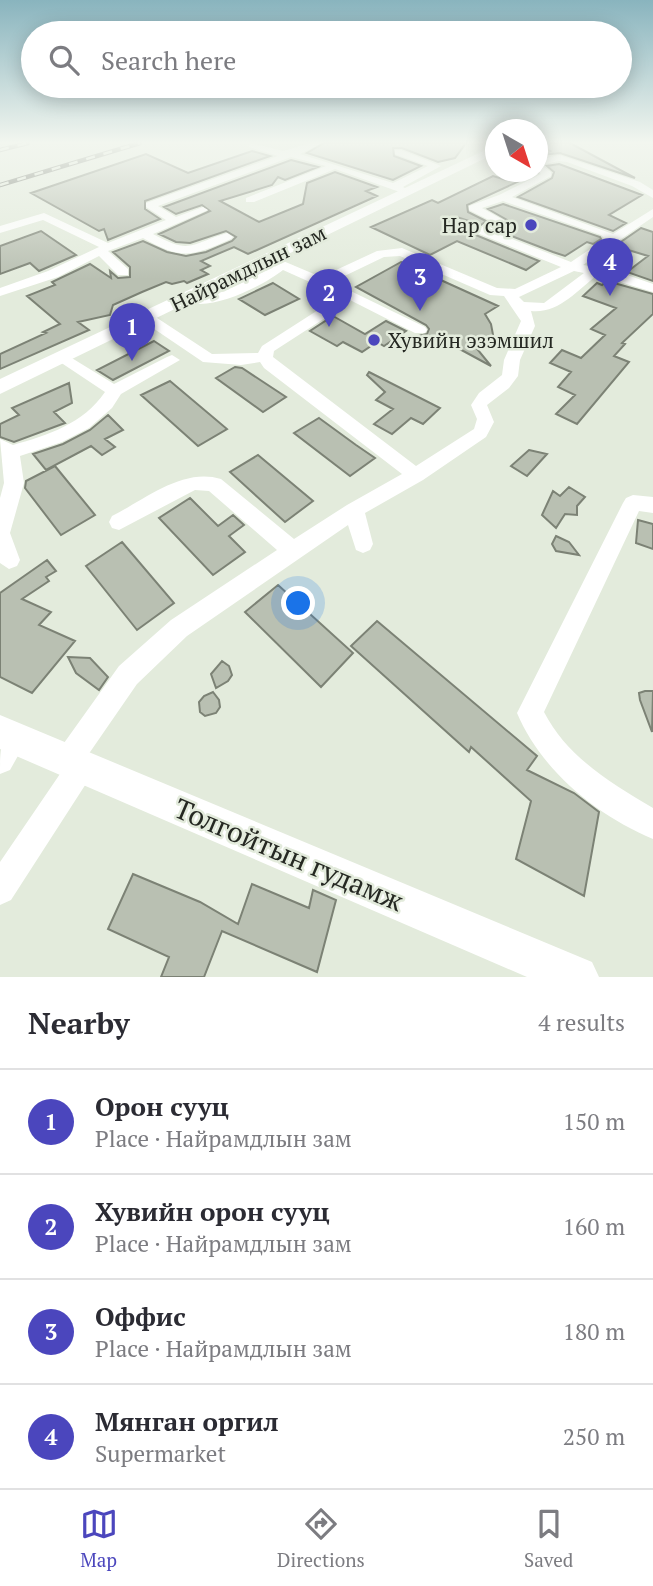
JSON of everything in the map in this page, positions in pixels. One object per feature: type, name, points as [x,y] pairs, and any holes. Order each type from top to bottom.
[{"type":"main road","name":"Найрамдлын зам","points":[[0,387],[187,298],[276,261],[404,189]]},
{"type":"main road","name":"Толгойтын гудамж","points":[[5,743],[75,763],[577,977]]},
{"type":"street","points":[[173,220],[150,205],[195,189]]},
{"type":"street","points":[[250,200],[279,189]]},
{"type":"street","points":[[397,189],[401,190]]},
{"type":"street","points":[[482,232],[499,221],[473,208],[519,189]]},
{"type":"street","points":[[503,197],[602,232],[612,239]]},
{"type":"street","points":[[0,299],[3,297],[0,292],[53,274],[105,249],[203,210]]},
{"type":"street","points":[[516,300],[523,291],[572,267],[653,212]]},
{"type":"street","points":[[0,230],[44,216],[105,249],[123,272]]},
{"type":"street","points":[[456,222],[572,267],[653,288]]},
{"type":"street","points":[[143,233],[173,250],[197,250],[227,237]]},
{"type":"street","points":[[322,282],[381,254],[402,252],[488,289],[542,308],[549,306],[595,271]]},
{"type":"street","points":[[276,261],[420,330]]},
{"type":"street","points":[[339,290],[339,298],[334,306],[267,349],[265,357],[270,365],[416,475]]},
{"type":"street","points":[[0,888],[128,675],[153,650],[179,628],[354,510],[416,475],[480,433],[486,425],[486,417],[479,405],[481,399],[498,389],[510,375],[512,359],[529,326],[530,319],[516,300]]},
{"type":"street","points":[[146,317],[208,359],[242,360],[265,357]]},
{"type":"street","points":[[62,357],[108,388],[116,390]]},
{"type":"street","points":[[9,560],[0,533],[14,483],[5,448],[54,439],[95,418],[116,390],[172,360]]},
{"type":"street","points":[[118,522],[192,483],[205,482],[214,484],[293,551]]},
{"type":"street","points":[[653,505],[633,503],[530,713],[539,735],[565,763],[598,791],[653,824]]},
{"type":"street","points":[[354,510],[363,544]]},
{"type":"building","points":[[44,189],[179,189],[145,201],[145,209],[160,219],[108,240],[104,229],[99,231],[31,193]]},
{"type":"building","points":[[214,189],[260,189],[220,201],[259,222],[303,204],[306,189],[373,189],[366,191],[377,196],[248,254],[234,247],[201,261],[210,266],[201,270],[208,274],[187,283],[166,282],[113,305],[110,315],[78,322],[89,330],[0,369],[0,354],[60,324],[27,296],[55,285],[52,282],[90,264],[111,278],[110,271],[118,278],[130,277],[130,267],[113,252],[143,241],[167,252],[186,256],[206,252],[236,237],[226,231],[190,243],[176,242],[159,234],[210,211],[202,205],[176,214],[164,207]]},
{"type":"building","points":[[467,189],[503,189],[467,205],[468,212],[486,221],[481,225],[457,217],[448,221],[449,224],[539,261],[526,270],[457,241],[430,255],[371,227],[432,200],[438,203]]},
{"type":"building","points":[[533,189],[625,189],[642,195],[609,215],[626,223],[613,231],[518,197]]},
{"type":"building","points":[[503,204],[601,239],[593,244],[587,242],[565,256],[553,252],[496,230],[507,220],[488,209]]},
{"type":"building","points":[[641,228],[653,232],[653,281],[627,272],[648,256],[615,246]]},
{"type":"building","points":[[41,231],[76,255],[39,271],[30,263],[0,274],[0,246]]},
{"type":"building","points":[[401,262],[498,306],[485,314],[491,324],[494,340],[473,344],[491,366],[443,340],[435,344],[418,336],[427,334],[429,329],[426,325],[356,287]]},
{"type":"building","points":[[607,281],[653,294],[653,314],[622,343],[625,344],[614,356],[629,362],[577,424],[556,414],[575,395],[558,387],[571,372],[550,363],[562,350],[581,358],[605,335],[591,329],[616,308],[583,296],[597,283],[602,285]]},
{"type":"building","points":[[273,283],[299,299],[265,315],[239,299]]},
{"type":"building","points":[[333,316],[365,334],[386,321],[406,331],[384,346],[377,342],[362,352],[343,342],[337,346],[310,331]]},
{"type":"building","points":[[154,341],[169,351],[113,380],[97,370]]},
{"type":"building","points":[[235,367],[242,368],[286,397],[263,412],[216,378]]},
{"type":"building","points":[[369,372],[440,408],[423,424],[411,418],[392,434],[374,424],[393,409],[376,400],[385,392],[367,375]]},
{"type":"building","points":[[170,381],[227,429],[198,446],[141,395]]},
{"type":"building","points":[[69,383],[72,403],[54,412],[65,423],[14,442],[0,437],[0,424],[19,415],[12,408]]},
{"type":"building","points":[[108,415],[123,430],[105,439],[115,447],[102,455],[91,446],[46,470],[33,454],[63,444],[90,430]]},
{"type":"building","points":[[319,418],[375,458],[350,476],[294,433]]},
{"type":"building","points":[[529,450],[547,454],[527,476],[511,466]]},
{"type":"building","points":[[258,455],[313,501],[285,522],[230,472]]},
{"type":"building","points":[[55,466],[95,515],[61,535],[25,488],[26,481]]},
{"type":"building","points":[[569,487],[585,497],[577,506],[577,515],[565,514],[556,528],[542,515],[553,491],[560,496]]},
{"type":"building","points":[[190,498],[218,526],[233,515],[244,525],[229,536],[245,552],[213,575],[159,518]]},
{"type":"building","points":[[638,520],[653,524],[653,549],[636,543]]},
{"type":"building","points":[[556,536],[569,542],[579,555],[556,551],[552,544]]},
{"type":"building","points":[[122,542],[174,603],[137,630],[86,566]]},
{"type":"building","points":[[47,560],[56,571],[46,577],[49,581],[22,599],[51,612],[39,625],[75,641],[32,693],[0,677],[0,593]]},
{"type":"building","points":[[278,585],[353,653],[321,687],[245,612]]},
{"type":"building","points":[[377,621],[537,756],[527,770],[574,793],[599,812],[584,896],[516,859],[531,801],[471,747],[469,752],[351,646]]},
{"type":"building","points":[[68,657],[90,658],[108,677],[99,690],[76,673]]},
{"type":"building","points":[[222,661],[229,666],[232,675],[228,681],[216,688],[211,674]]},
{"type":"building","points":[[653,691],[652,732],[640,700],[639,693]]},
{"type":"building","points":[[213,692],[220,707],[216,713],[205,716],[200,712],[199,702]]},
{"type":"building","points":[[133,874],[200,902],[238,924],[252,884],[309,908],[313,890],[336,900],[317,972],[222,931],[204,977],[161,977],[169,957],[108,929]]},
{"type":"place","name":"Нар сар","points":[[531,225]]},
{"type":"place","name":"Мянган оргил","points":[[610,296]]},
{"type":"place","name":"Оффис","points":[[420,311]]},
{"type":"place","name":"Хувийн орон сууц","points":[[329,327]]},
{"type":"place","name":"Хувийн эзэмшил","points":[[374,340]]},
{"type":"place","name":"Орон сууц","points":[[132,361]]}]
